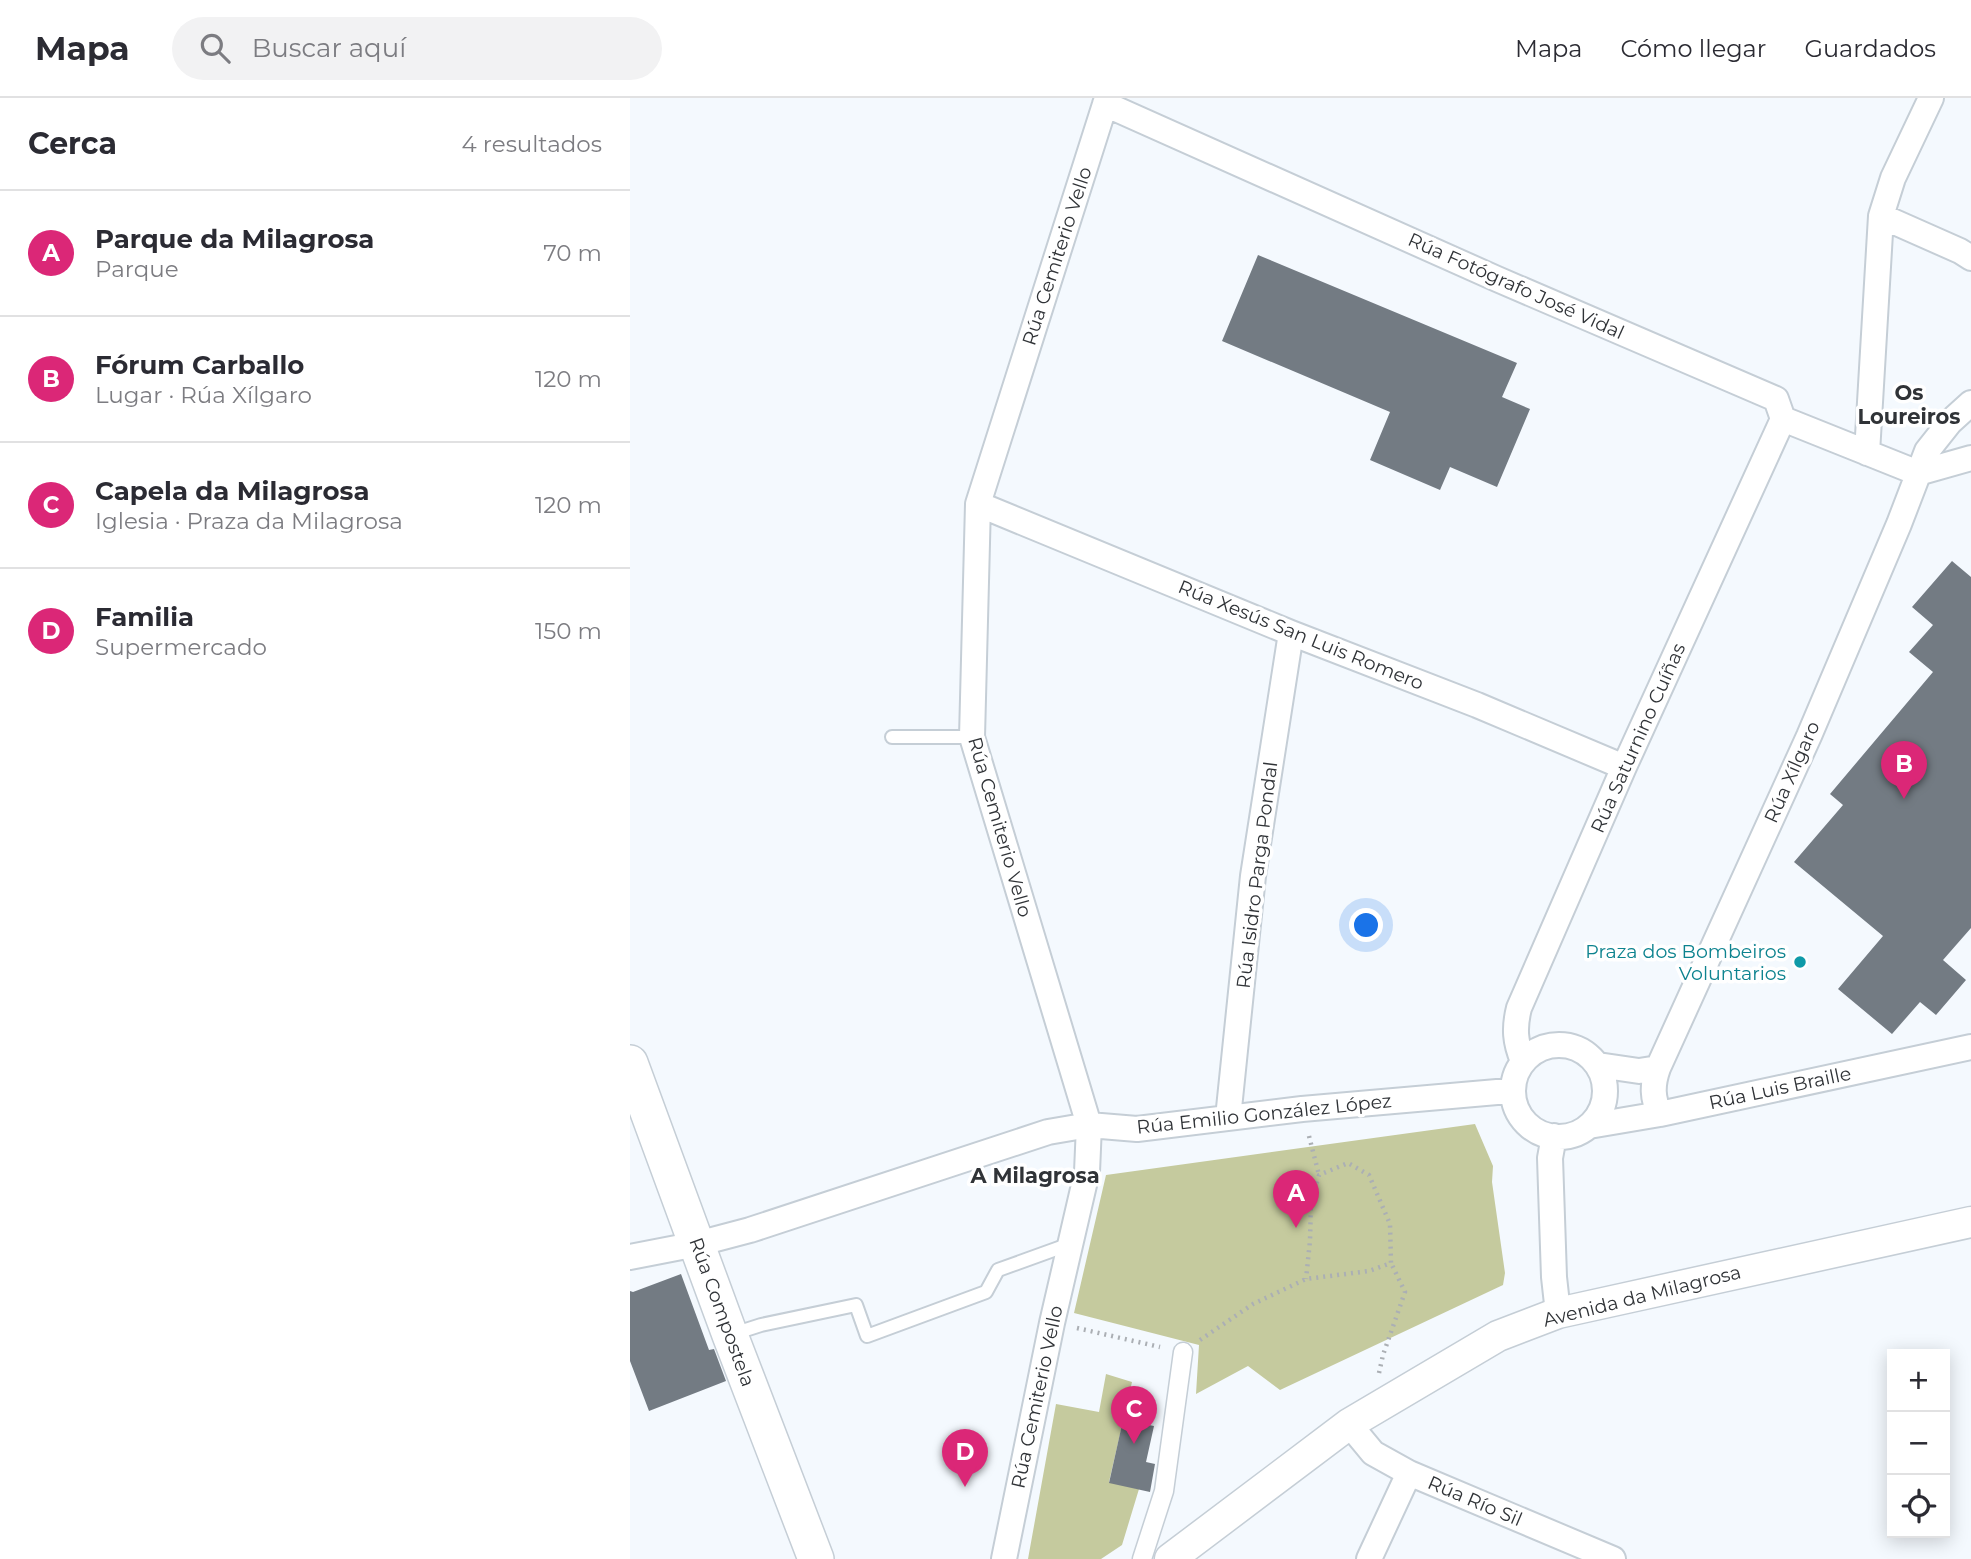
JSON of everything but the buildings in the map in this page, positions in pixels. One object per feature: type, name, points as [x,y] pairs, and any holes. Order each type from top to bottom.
[{"type":"main road","name":"Rúa Compostela","points":[[630,1063],[816,1559]]},
{"type":"street","points":[[1867,453],[1881,216],[1893,178],[1931,98]]},
{"type":"street","name":"Rúa Fotógrafo José Vidal","points":[[1106,101],[1497,279],[1776,399],[1783,419]]},
{"type":"street","name":"Rúa Cemiterio Vello","points":[[1004,1559],[1052,1322],[1087,1172],[1089,1125],[972,737],[978,505],[1106,101]]},
{"type":"street","points":[[1881,216],[1971,258]]},
{"type":"street","name":"Rúa Xílgaro","points":[[1660,1114],[1653,1094],[1658,1068],[1814,724],[1899,524],[1927,450],[1950,422],[1971,403]]},
{"type":"street","points":[[1783,419],[1918,473],[1971,458]]},
{"type":"street","name":"Rúa Saturnino Cuíñas","points":[[1523,1061],[1516,1045],[1515,1033],[1519,1008],[1623,768],[1783,419]]},
{"type":"street","name":"Rúa Xesús San Luis Romero","points":[[978,505],[1291,633],[1477,705],[1623,768]]},
{"type":"street","name":"Rúa Isidro Parga Pondal","points":[[1228,1118],[1253,877],[1291,633]]},
{"type":"street","points":[[1557,1044],[1573,1046],[1598,1065],[1604,1080],[1604,1103],[1589,1126],[1570,1136],[1538,1132],[1525,1122],[1515,1107],[1514,1076],[1523,1061],[1539,1049],[1557,1044]]},
{"type":"street","name":"Rúa Luis Braille","points":[[1589,1126],[1660,1114],[1971,1047]]},
{"type":"street","points":[[1598,1065],[1639,1071],[1658,1068]]},
{"type":"street","name":"Rúa Emilio González López","points":[[630,1257],[750,1230],[1048,1132],[1089,1125],[1137,1129],[1302,1109],[1513,1092]]},
{"type":"street","points":[[1554,1136],[1550,1158],[1554,1277],[1558,1313]]},
{"type":"street","name":"Avenida da Milagrosa","points":[[1170,1559],[1360,1418],[1498,1336],[1558,1313],[1971,1222]]},
{"type":"street","points":[[1142,1559],[1164,1491],[1182,1352]]},
{"type":"street","name":"Rúa Río Sil","points":[[1360,1418],[1373,1453],[1409,1473],[1613,1559]]},
{"type":"street","points":[[1369,1559],[1409,1473]]},
{"type":"lane","points":[[892,737],[972,737]]},
{"type":"lane","points":[[730,1335],[761,1325],[856,1305],[867,1336],[986,1292],[998,1270],[1070,1244]]},
{"type":"path","points":[[1302,1109],[1319,1175],[1311,1203],[1306,1279]]},
{"type":"path","points":[[1319,1175],[1348,1163],[1369,1175],[1390,1224],[1391,1263],[1405,1292],[1360,1418]]},
{"type":"path","points":[[1052,1322],[1182,1352],[1253,1304],[1306,1279],[1369,1270],[1391,1263]]},
{"type":"green space","points":[[1475,1124],[1493,1166],[1492,1182],[1505,1273],[1503,1285],[1280,1390],[1248,1366],[1196,1394],[1199,1345],[1074,1313],[1106,1175]]},
{"type":"green space","points":[[1106,1374],[1132,1382],[1109,1482],[1139,1489],[1122,1545],[1101,1559],[1028,1559],[1056,1404],[1099,1412]]},
{"type":"place","name":"Fórum Carballo","points":[[1904,799]]},
{"type":"place","name":"Praza dos Bombeiros Voluntarios","points":[[1800,962]]},
{"type":"place","name":"Parque da Milagrosa","points":[[1296,1228]]},
{"type":"place","name":"Capela da Milagrosa","points":[[1134,1444]]},
{"type":"place","name":"Familia","points":[[965,1487]]},
{"type":"district","name":"Os Loureiros","points":[[1909,404]]},
{"type":"district","name":"A Milagrosa","points":[[1035,1175]]}]
